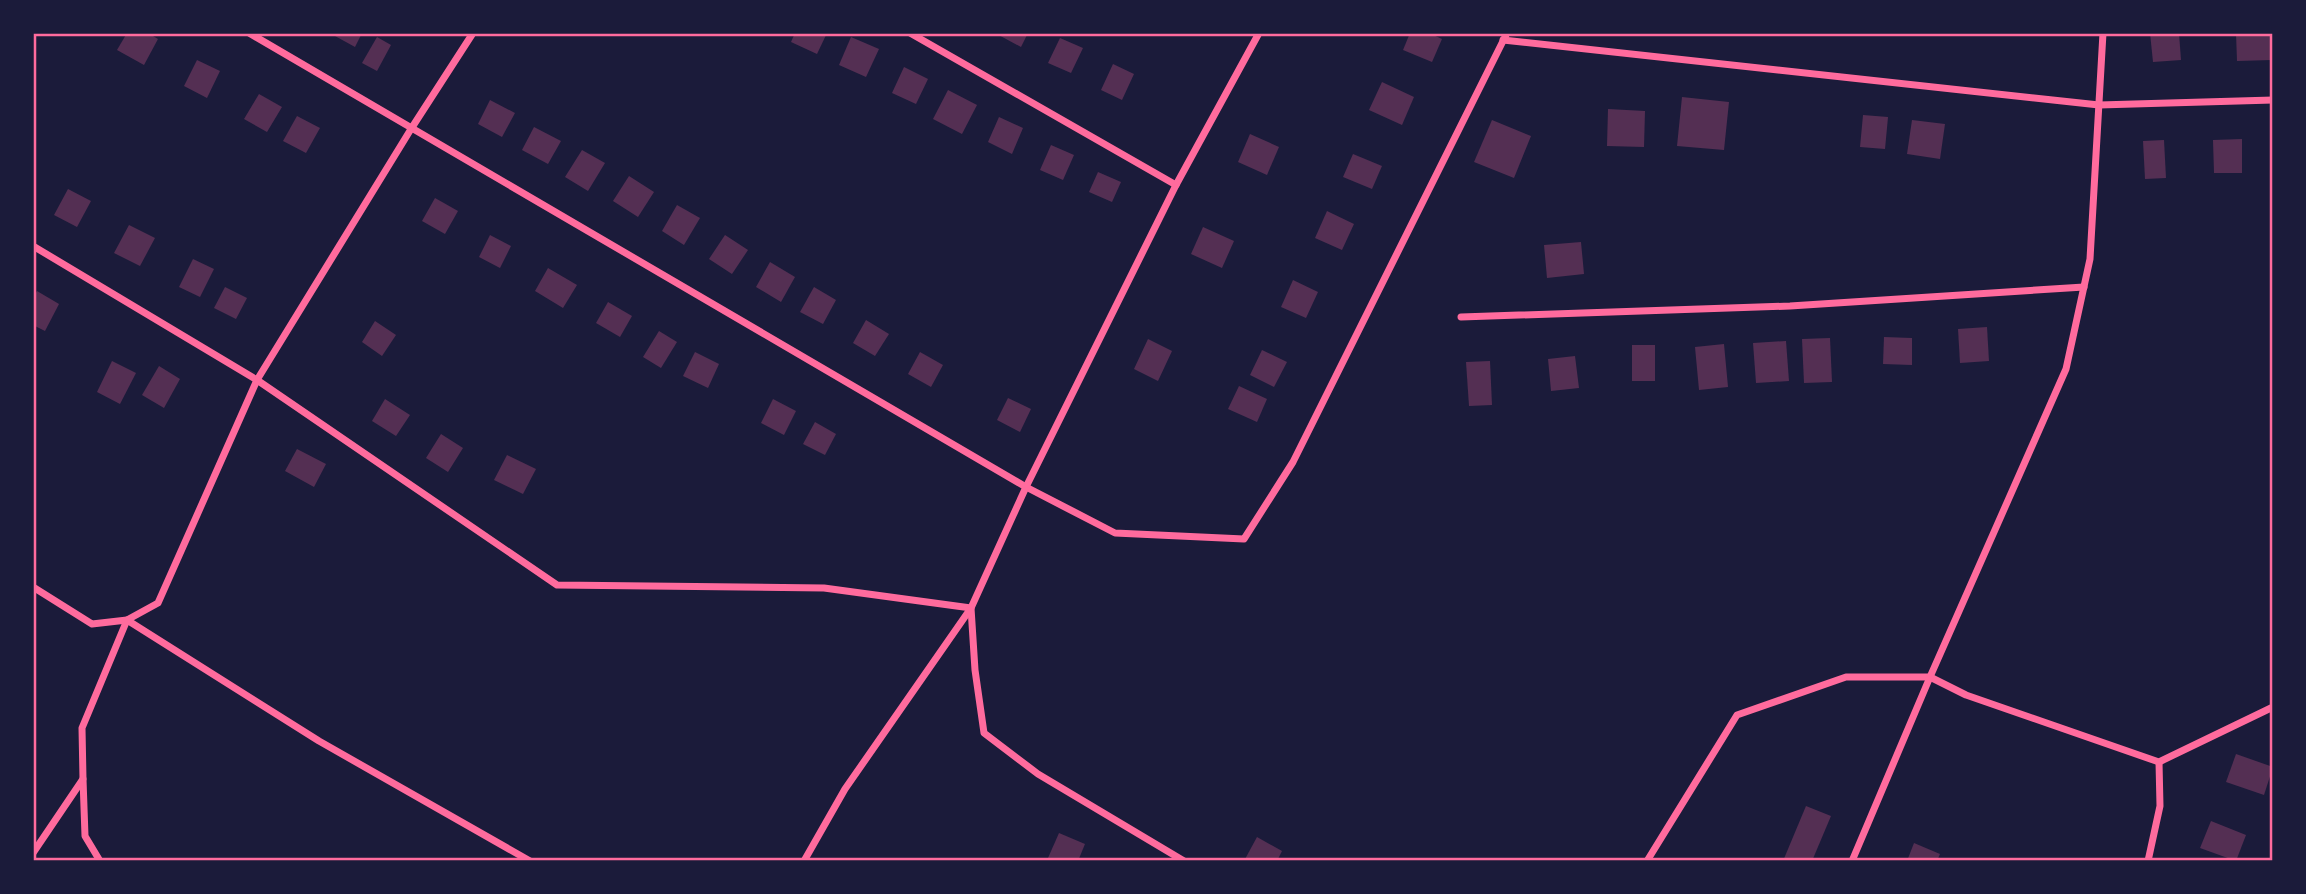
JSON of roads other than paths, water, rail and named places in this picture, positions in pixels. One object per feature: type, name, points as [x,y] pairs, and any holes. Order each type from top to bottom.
[{"type":"street","points":[[249,33],[1026,487],[1115,533],[1244,539],[1293,462],[1505,37],[2099,106],[2273,100]]},
{"type":"street","points":[[33,587],[92,624],[127,620],[158,603],[257,380],[411,128],[473,33]]},
{"type":"street","points":[[910,33],[1176,185]]},
{"type":"street","points":[[804,861],[845,789],[971,608],[1026,487],[1176,185],[1259,33]]},
{"type":"street","points":[[1852,861],[2066,369],[2090,259],[2103,33]]},
{"type":"street","points":[[33,246],[257,380],[557,585],[824,588],[971,608]]},
{"type":"street","points":[[1461,317],[1790,306],[2084,287]]},
{"type":"street","points":[[971,608],[975,670],[984,733],[1038,774],[1184,861]]},
{"type":"street","points":[[100,861],[85,836],[82,727],[127,620]]},
{"type":"street","points":[[127,620],[319,741],[530,861]]},
{"type":"street","points":[[1647,861],[1737,715],[1846,677],[1930,677],[1966,695],[2159,762],[2273,707]]},
{"type":"street","points":[[2148,861],[2160,806],[2159,762]]},
{"type":"street","points":[[33,853],[83,779]]}]
